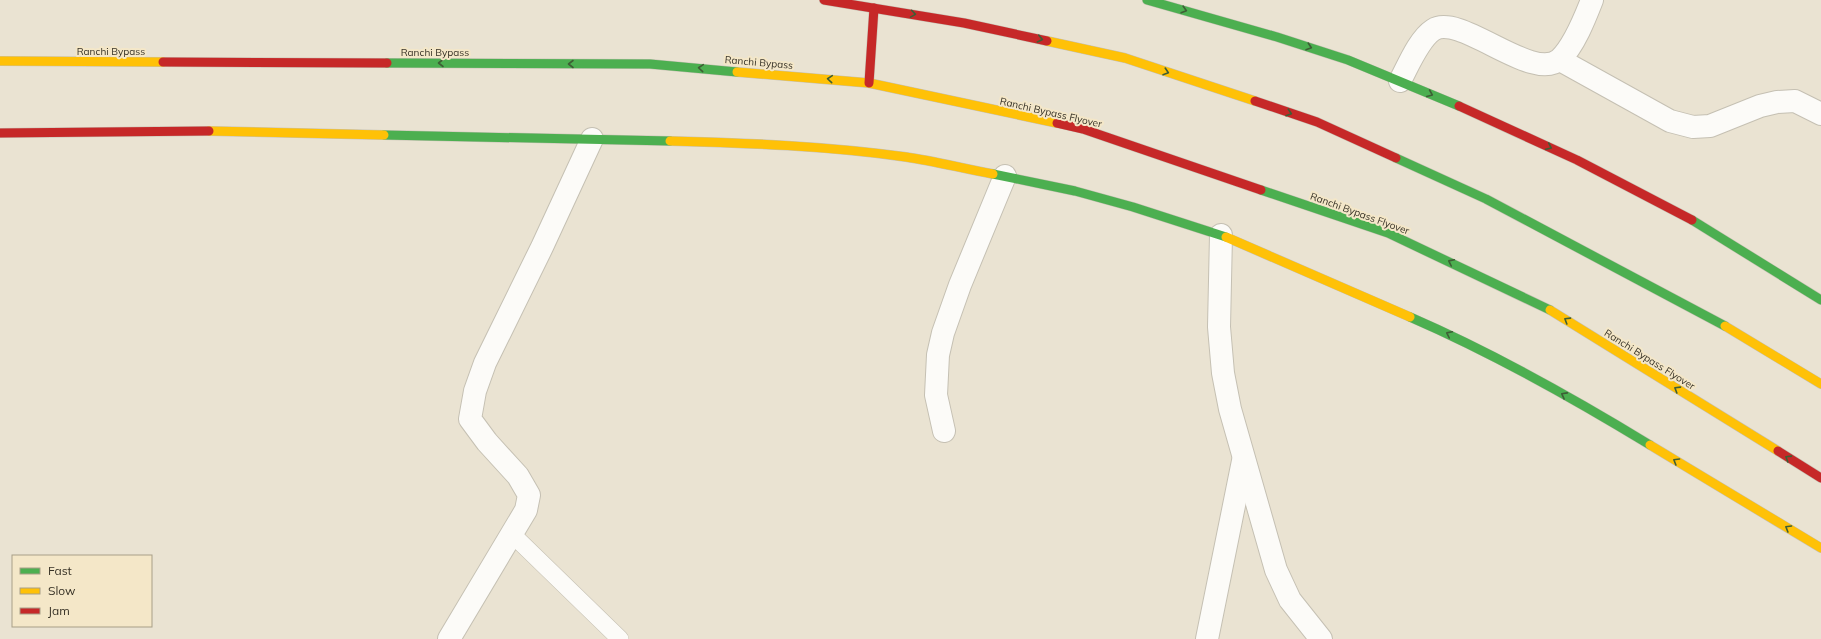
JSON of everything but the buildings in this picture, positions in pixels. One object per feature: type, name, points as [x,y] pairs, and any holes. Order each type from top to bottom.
[{"type":"main road","points":[[824,0],[964,23],[1125,58],[1317,122],[1486,199],[1744,336],[1821,384]]},
{"type":"main road","points":[[1147,0],[1284,39],[1348,60],[1478,114],[1570,157],[1691,219],[1821,300]]},
{"type":"main road","points":[[869,83],[874,8]]},
{"type":"main road","name":"Ranchi Bypass","points":[[0,61],[650,64],[869,83]]},
{"type":"main road","name":"Ranchi Bypass Flyover","points":[[869,83],[1083,129],[1388,232],[1553,312],[1821,478]]},
{"type":"main road","points":[[0,133],[174,130],[725,142],[907,157],[1076,191],[1221,236],[1325,279],[1449,334],[1599,414],[1821,548]]},
{"type":"street","points":[[1400,81],[1423,39],[1433,30],[1443,26],[1459,30],[1529,61],[1546,65],[1560,60],[1568,51],[1592,0]]},
{"type":"street","points":[[1560,60],[1670,122],[1693,127],[1710,126],[1760,106],[1777,102],[1795,101],[1821,114]]},
{"type":"street","points":[[449,639],[526,510],[529,495],[518,476],[487,442],[470,419],[475,391],[485,363],[542,247],[592,139]]},
{"type":"street","points":[[944,431],[936,396],[938,355],[943,333],[960,285],[1005,176]]},
{"type":"street","points":[[1221,236],[1219,327],[1223,373],[1230,409],[1276,570],[1290,600],[1321,639]]},
{"type":"street","points":[[1207,639],[1243,458]]},
{"type":"lane","points":[[512,534],[620,639]]},
{"type":"traffic: fast","points":[[1147,0],[1277,37],[1348,60],[1459,106]]},
{"type":"traffic: fast","points":[[387,63],[650,64],[737,72]]},
{"type":"traffic: fast","points":[[384,135],[670,141]]},
{"type":"traffic: fast","points":[[1396,158],[1486,199],[1725,326]]},
{"type":"traffic: fast","points":[[993,174],[1075,191],[1133,207],[1226,237]]},
{"type":"traffic: fast","points":[[1261,190],[1388,233],[1550,310]]},
{"type":"traffic: fast","points":[[1692,220],[1821,300]]},
{"type":"traffic: fast","points":[[1410,317],[1502,361],[1592,410],[1650,445]]},
{"type":"traffic: slow","points":[[1047,41],[1125,58],[1255,101]]},
{"type":"traffic: slow","points":[[0,61],[163,62]]},
{"type":"traffic: slow","points":[[737,72],[869,83],[1057,123]]},
{"type":"traffic: slow","points":[[209,131],[384,135]]},
{"type":"traffic: slow","points":[[670,141],[758,144],[877,153],[917,159],[993,174]]},
{"type":"traffic: slow","points":[[1226,237],[1410,317]]},
{"type":"traffic: slow","points":[[1550,310],[1778,451]]},
{"type":"traffic: slow","points":[[1725,326],[1821,384]]},
{"type":"traffic: slow","points":[[1650,445],[1821,548]]},
{"type":"traffic: jam","points":[[824,0],[964,23],[1047,41]]},
{"type":"traffic: jam","points":[[869,83],[874,8]]},
{"type":"traffic: jam","points":[[163,62],[387,63]]},
{"type":"traffic: jam","points":[[1255,101],[1317,122],[1396,158]]},
{"type":"traffic: jam","points":[[1459,106],[1577,160],[1692,220]]},
{"type":"traffic: jam","points":[[1057,123],[1083,129],[1261,190]]},
{"type":"traffic: jam","points":[[0,133],[209,131]]},
{"type":"traffic: jam","points":[[1778,451],[1821,478]]}]
